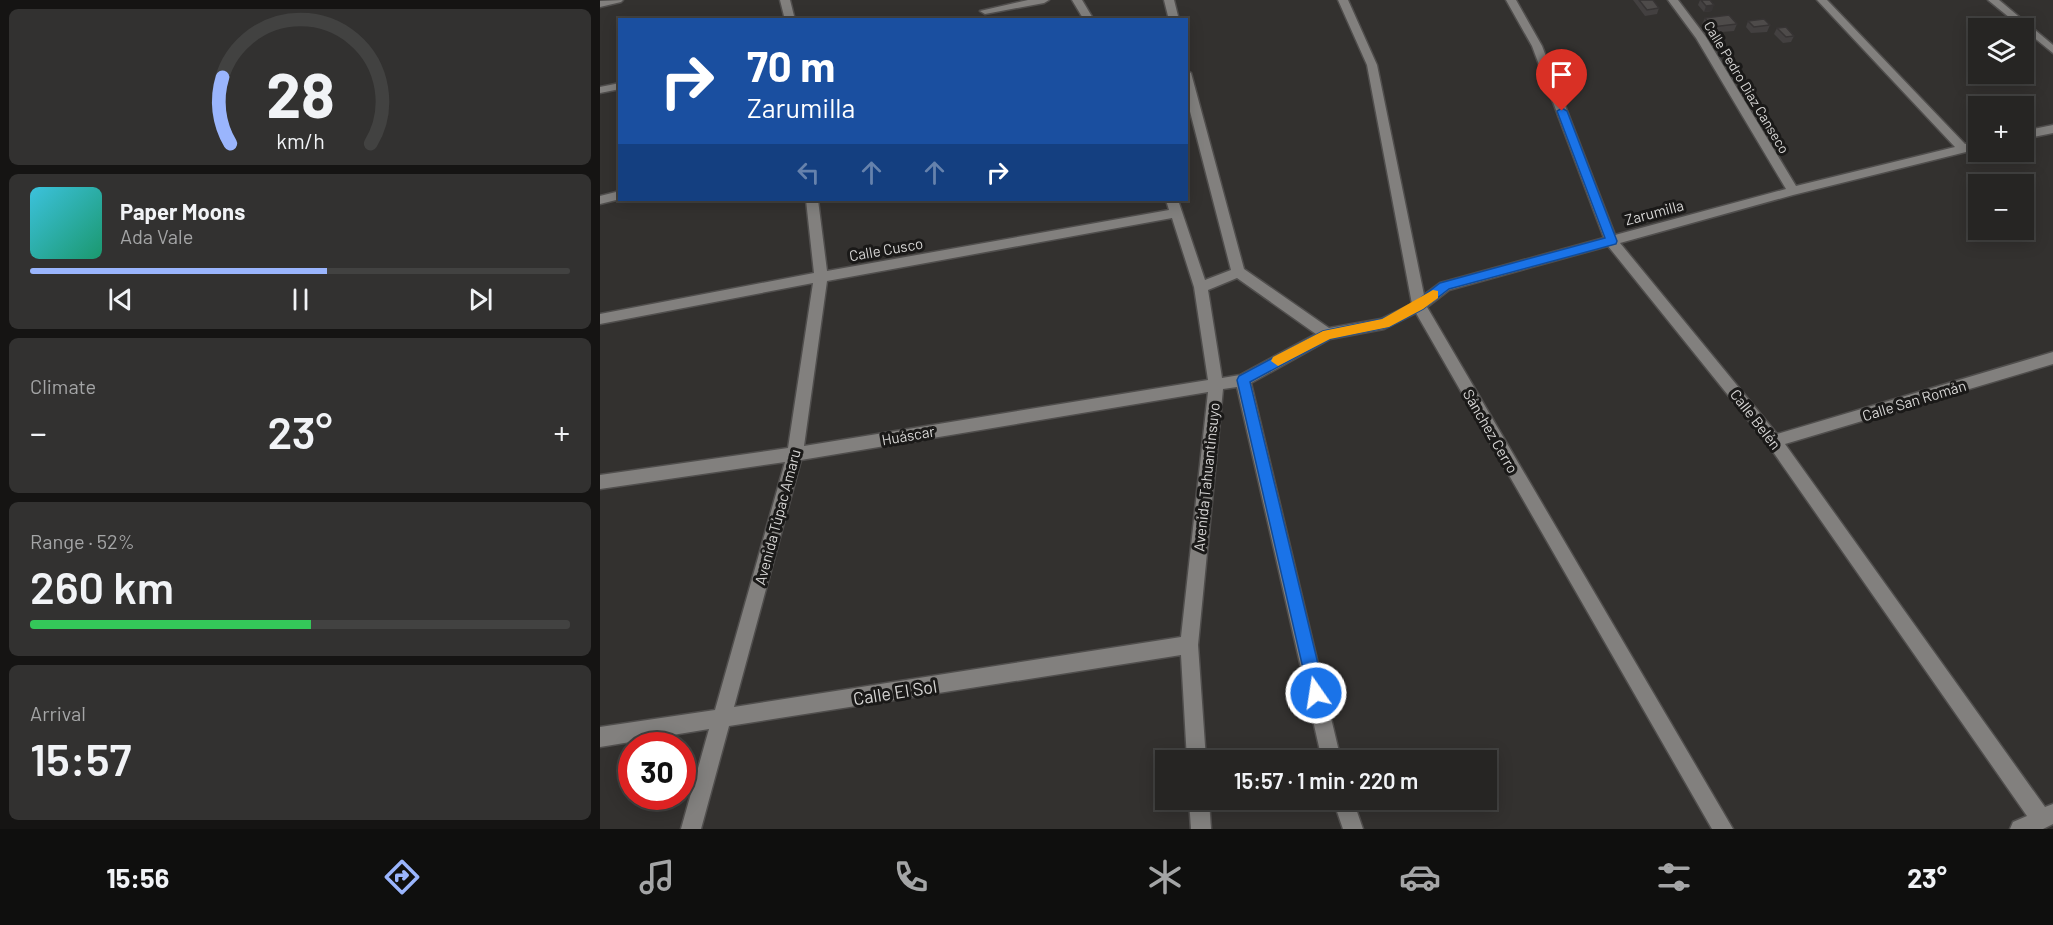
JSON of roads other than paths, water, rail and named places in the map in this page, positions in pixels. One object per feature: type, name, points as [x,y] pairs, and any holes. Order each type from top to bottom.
[{"type":"street","points":[[600,4],[618,0]]},
{"type":"street","points":[[785,0],[790,18]]},
{"type":"street","points":[[985,11],[1044,0]]},
{"type":"street","points":[[1077,0],[1088,18]]},
{"type":"street","points":[[1169,0],[1174,18]]},
{"type":"street","name":"Sánchez Cerro","points":[[1342,0],[1372,65],[1419,306],[1723,829]]},
{"type":"street","name":"Calle Belén","points":[[1511,0],[1538,46],[1611,241],[1774,441],[2047,817]]},
{"type":"street","name":"Calle Pedro Diaz Canseco","points":[[1673,0],[1701,37],[1793,191]]},
{"type":"street","points":[[1822,0],[1963,149]]},
{"type":"street","points":[[1993,0],[2053,50]]},
{"type":"street","points":[[1188,81],[1238,272],[1327,334]]},
{"type":"street","points":[[600,90],[618,86]]},
{"type":"street","points":[[2034,133],[2053,129]]},
{"type":"street","name":"Zarumilla","points":[[1216,383],[1243,380],[1327,334],[1384,324],[1419,306],[1445,286],[1793,191],[1968,148]]},
{"type":"street","points":[[600,200],[618,196]]},
{"type":"street","name":"Avenida Túpac Amaru","points":[[691,829],[795,454],[821,277],[812,201]]},
{"type":"street","name":"Avenida Tahuantinsuyo","points":[[1172,201],[1201,287],[1216,383],[1189,645],[1196,750]]},
{"type":"street","name":"Calle Cusco","points":[[600,320],[821,277],[1178,213]]},
{"type":"street","points":[[1201,287],[1238,272]]},
{"type":"street","name":"Calle San Román","points":[[1774,441],[2053,358]]},
{"type":"street","points":[[1243,380],[1330,750]]},
{"type":"street","name":"Huáscar","points":[[600,482],[795,454],[1216,383]]},
{"type":"street","name":"Calle El Sol","points":[[600,737],[1189,645]]},
{"type":"street","points":[[1200,810],[1201,829]]},
{"type":"street","points":[[1346,810],[1353,829]]},
{"type":"street","points":[[2020,829],[2047,817]]}]
